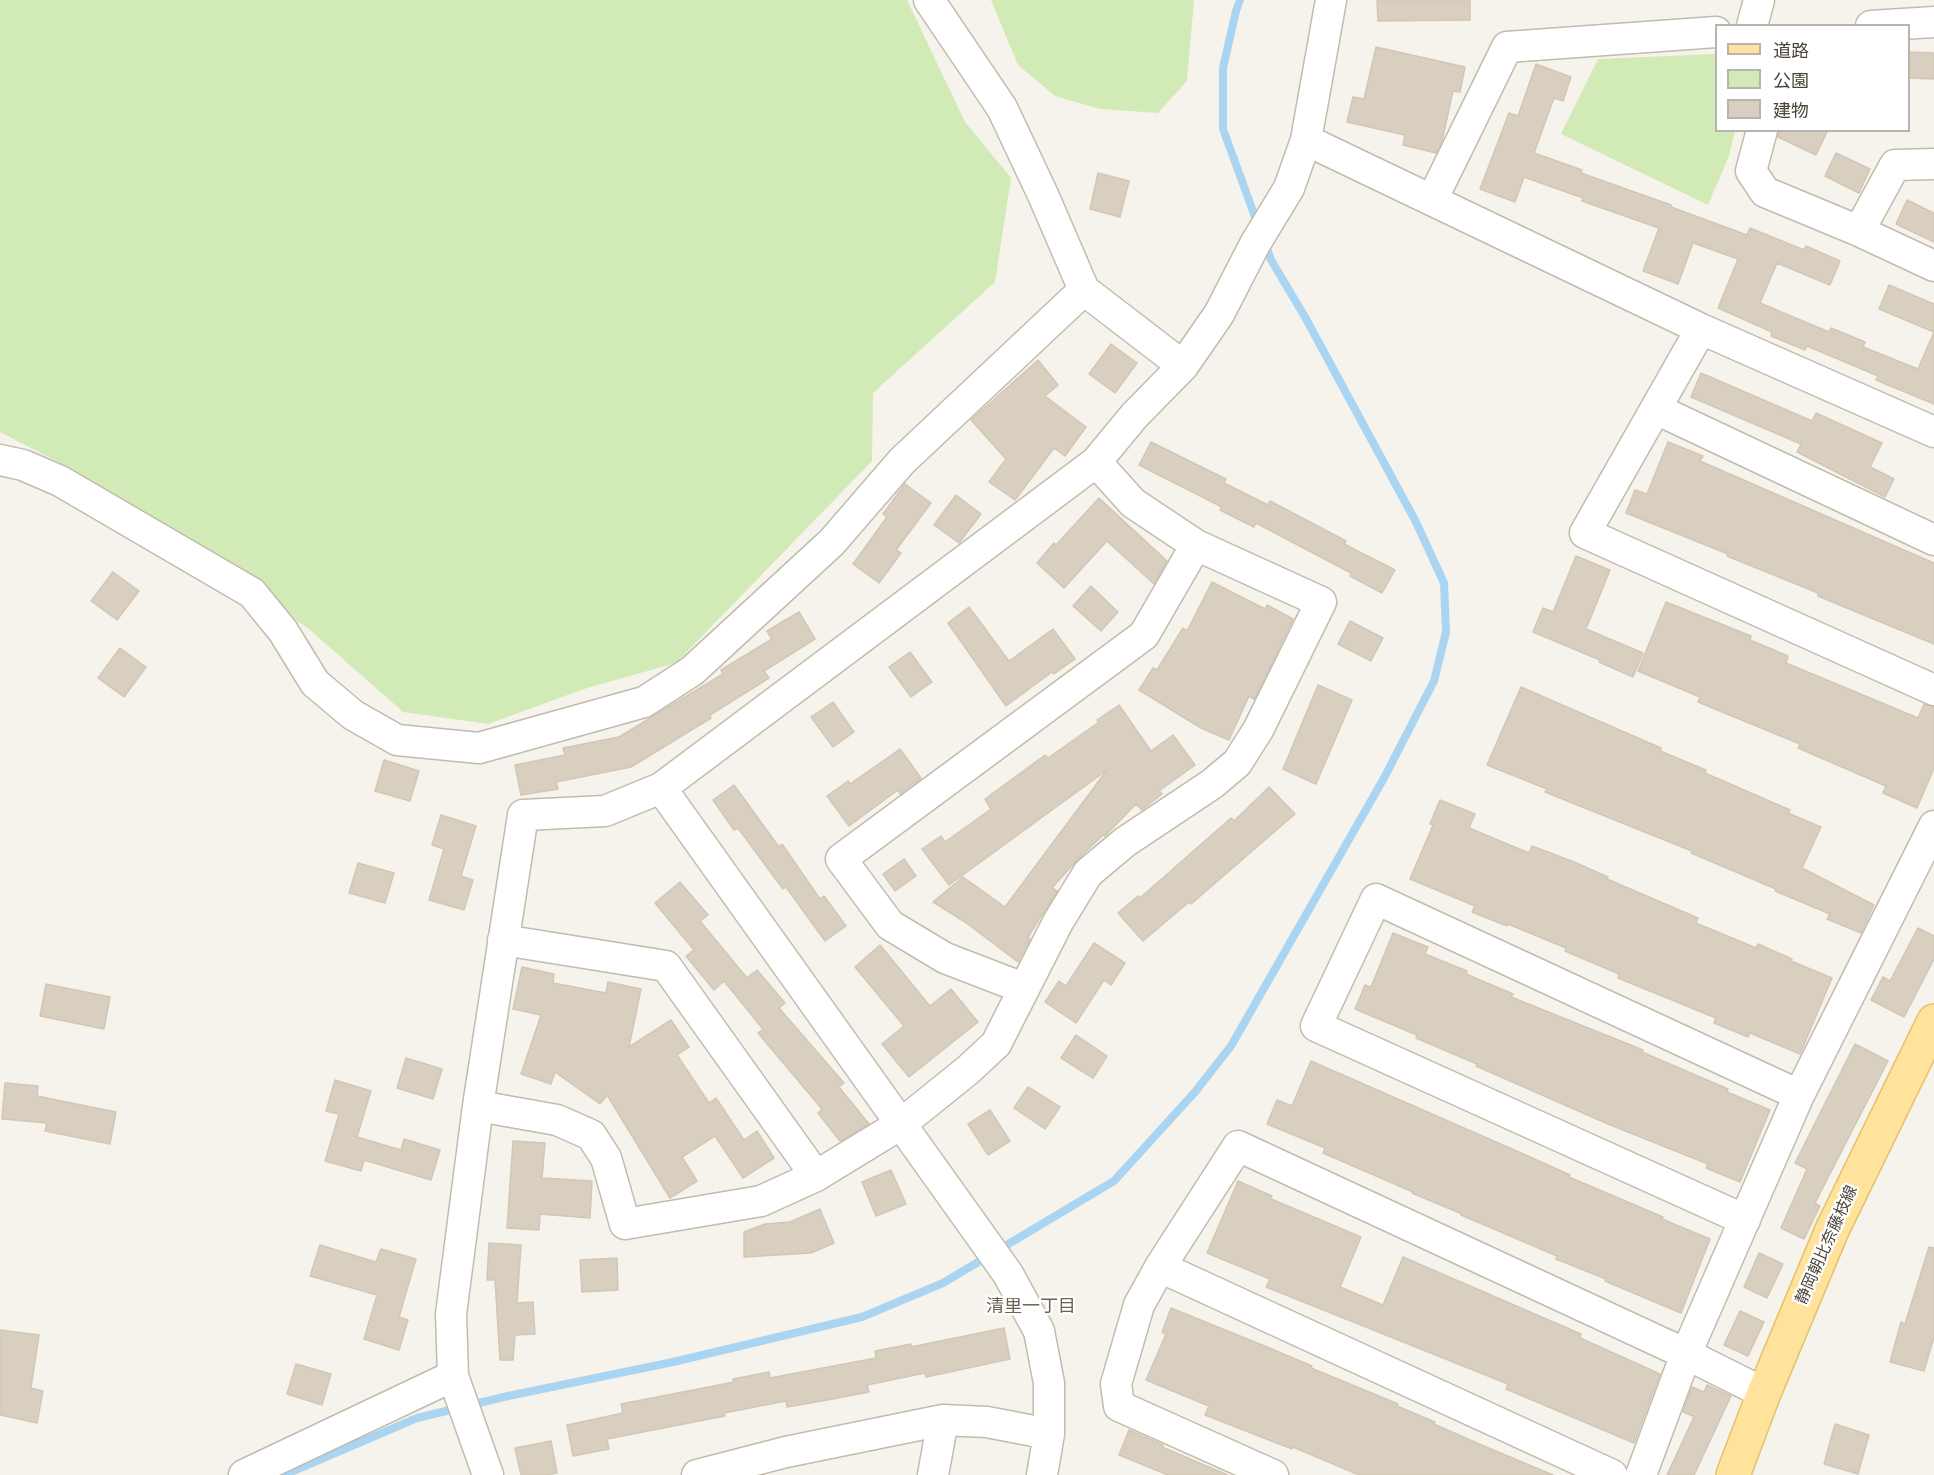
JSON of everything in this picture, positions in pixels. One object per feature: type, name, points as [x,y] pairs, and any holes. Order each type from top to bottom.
[{"type":"main road","name":"静岡朝比奈藤枝線","points":[[1733,1475],[1764,1393],[1833,1230],[1934,1021]]},
{"type":"street","points":[[929,0],[1002,108],[1084,290],[1183,366]]},
{"type":"street","points":[[488,1475],[453,1376],[451,1314],[478,1106],[523,814],[605,811],[661,788],[1096,462],[1134,416],[1183,366],[1219,314],[1255,244],[1289,188],[1306,140],[1331,0]]},
{"type":"street","points":[[1753,24],[1759,0]]},
{"type":"street","points":[[1902,24],[1934,22]]},
{"type":"street","points":[[1432,200],[1507,47],[1715,32]]},
{"type":"street","points":[[1761,132],[1751,171],[1765,192],[1859,231],[1934,266]]},
{"type":"street","points":[[1306,140],[1701,329],[1934,432]]},
{"type":"street","points":[[1859,231],[1895,165],[1934,164]]},
{"type":"street","points":[[0,460],[23,465],[60,481],[252,593],[283,631],[315,683],[353,715],[397,740],[478,748],[644,702],[692,671],[832,542],[902,461],[1084,290]]},
{"type":"street","points":[[1701,329],[1585,533],[1934,690]]},
{"type":"street","points":[[1656,409],[1934,540]]},
{"type":"street","points":[[478,1106],[557,1120],[591,1135],[606,1158],[625,1224],[762,1201],[816,1176],[900,1124],[968,1070],[996,1044],[1058,922],[1088,873],[1125,842],[1212,784],[1237,764],[1258,730],[1321,602],[1196,545],[1133,503],[1096,462]]},
{"type":"street","points":[[1023,988],[945,958],[890,925],[841,859],[1144,635],[1196,545]]},
{"type":"street","points":[[661,788],[1008,1274],[1039,1331],[1049,1383],[1049,1434],[1042,1475]]},
{"type":"street","points":[[1641,1475],[1686,1354],[1799,1095],[1934,826]]},
{"type":"street","points":[[1745,1220],[1316,1026],[1376,898],[1799,1095]]},
{"type":"street","points":[[503,940],[666,966],[816,1176]]},
{"type":"street","points":[[1273,1475],[1119,1406],[1116,1384],[1139,1305],[1160,1267],[1238,1146],[1686,1354],[1764,1393]]},
{"type":"street","points":[[1160,1267],[1612,1475]]},
{"type":"street","points":[[244,1475],[453,1376]]},
{"type":"street","points":[[697,1475],[784,1463],[943,1420],[987,1422],[1049,1434]]},
{"type":"street","points":[[933,1475],[943,1420]]},
{"type":"green space","points":[[0,0],[907,0],[965,122],[1011,178],[995,282],[873,393],[872,461],[676,663],[587,688],[488,724],[403,712],[309,629],[70,468],[0,432]]},
{"type":"green space","points":[[991,0],[1194,0],[1187,81],[1158,113],[1100,109],[1055,96],[1018,65]]},
{"type":"green space","points":[[1715,54],[1715,132],[1735,132],[1729,156],[1708,205],[1561,134],[1598,59]]},
{"type":"building","points":[[1377,0],[1470,0],[1470,20],[1378,21]]},
{"type":"building","points":[[1376,47],[1465,67],[1460,92],[1453,91],[1442,141],[1436,153],[1403,145],[1405,135],[1347,122],[1353,97],[1364,99]]},
{"type":"building","points":[[1910,52],[1934,53],[1934,79],[1910,78]]},
{"type":"building","points":[[1536,64],[1571,77],[1563,101],[1554,98],[1534,153],[1747,235],[1750,228],[1804,250],[1806,246],[1840,261],[1830,285],[1777,263],[1760,303],[1829,332],[1831,328],[1865,342],[1863,347],[1918,369],[1934,332],[1934,404],[1876,380],[1878,376],[1807,346],[1805,350],[1771,336],[1772,332],[1718,308],[1738,259],[1693,243],[1678,284],[1643,271],[1659,228],[1582,201],[1583,198],[1524,177],[1515,202],[1480,189],[1509,113],[1518,116]]},
{"type":"building","points":[[1779,132],[1827,132],[1816,155],[1778,137]]},
{"type":"building","points":[[1836,153],[1870,169],[1859,193],[1825,176]]},
{"type":"building","points":[[1098,173],[1129,181],[1120,217],[1090,209]]},
{"type":"building","points":[[1907,200],[1934,213],[1934,242],[1896,224]]},
{"type":"building","points":[[1889,285],[1934,304],[1934,332],[1879,309]]},
{"type":"building","points":[[1111,344],[1137,363],[1115,393],[1089,374]]},
{"type":"building","points":[[1038,360],[1058,385],[1045,396],[1086,427],[1065,456],[1054,448],[1015,500],[989,482],[1006,459],[971,420]]},
{"type":"building","points":[[1701,373],[1812,421],[1816,413],[1882,443],[1870,467],[1894,479],[1885,497],[1797,452],[1801,444],[1691,397]]},
{"type":"building","points":[[1151,442],[1226,479],[1224,483],[1268,505],[1270,501],[1346,541],[1344,544],[1395,570],[1382,593],[1350,576],[1351,573],[1256,523],[1254,527],[1220,510],[1222,507],[1139,465]]},
{"type":"building","points":[[1668,442],[1703,456],[1700,461],[1934,563],[1934,644],[1818,596],[1818,593],[1727,556],[1728,554],[1626,513],[1635,490],[1647,494]]},
{"type":"building","points":[[905,484],[931,503],[896,550],[901,553],[879,583],[853,564],[887,517],[883,514]]},
{"type":"building","points":[[956,495],[981,514],[959,543],[934,525]]},
{"type":"building","points":[[1099,498],[1167,561],[1154,584],[1107,541],[1064,588],[1037,563]]},
{"type":"building","points":[[1576,556],[1610,570],[1586,629],[1643,653],[1633,677],[1599,662],[1600,660],[1533,632],[1543,608],[1553,612]]},
{"type":"building","points":[[113,572],[139,591],[117,620],[91,601]]},
{"type":"building","points":[[1212,582],[1265,609],[1267,605],[1293,619],[1256,696],[1254,699],[1249,696],[1229,740],[1201,728],[1139,690],[1153,668],[1157,670],[1183,628],[1187,631]]},
{"type":"building","points":[[1091,586],[1118,612],[1101,631],[1073,606]]},
{"type":"building","points":[[1666,602],[1751,636],[1750,640],[1788,656],[1786,663],[1918,718],[1924,704],[1934,707],[1934,768],[1917,808],[1883,793],[1886,786],[1798,748],[1800,744],[1698,702],[1700,697],[1638,671]]},
{"type":"building","points":[[969,607],[1009,661],[1053,629],[1075,659],[1054,674],[1052,672],[1006,706],[948,623]]},
{"type":"building","points":[[799,612],[815,639],[764,671],[769,678],[710,715],[711,718],[631,767],[556,782],[558,789],[521,795],[515,765],[565,755],[563,748],[619,737],[723,674],[721,670],[772,639],[767,631]]},
{"type":"building","points":[[1350,621],[1383,638],[1371,661],[1338,644]]},
{"type":"building","points":[[120,648],[146,667],[124,697],[98,678]]},
{"type":"building","points":[[910,652],[932,682],[911,697],[889,667]]},
{"type":"building","points":[[1318,685],[1352,700],[1316,784],[1283,769]]},
{"type":"building","points":[[1521,687],[1661,748],[1660,751],[1706,770],[1705,773],[1790,810],[1788,813],[1821,827],[1802,868],[1874,905],[1861,933],[1827,919],[1830,914],[1691,853],[1692,851],[1545,792],[1547,789],[1487,765]]},
{"type":"building","points":[[833,702],[854,732],[833,747],[811,717]]},
{"type":"building","points":[[1119,705],[1151,751],[1173,735],[1195,765],[1159,791],[1162,794],[1142,810],[1136,804],[1105,836],[1103,835],[1077,860],[1052,888],[1057,891],[1028,937],[1030,939],[1018,962],[965,922],[933,902],[963,877],[1005,907],[1107,770],[949,885],[922,849],[941,836],[945,842],[991,809],[985,799],[1045,755],[1048,758]]},
{"type":"building","points":[[900,749],[921,778],[900,794],[898,790],[849,826],[827,796],[848,781],[850,784]]},
{"type":"building","points":[[384,760],[419,771],[410,801],[375,791]]},
{"type":"building","points":[[734,785],[779,847],[782,844],[820,899],[824,896],[846,926],[825,941],[786,887],[783,889],[738,828],[734,830],[713,800]]},
{"type":"building","points":[[1269,787],[1295,814],[1191,904],[1189,902],[1143,941],[1118,913],[1138,896],[1140,898],[1231,818],[1234,821]]},
{"type":"building","points":[[1440,800],[1475,814],[1469,828],[1529,853],[1532,846],[1574,862],[1608,877],[1607,879],[1698,918],[1696,923],[1756,948],[1758,944],[1832,978],[1800,1054],[1750,1033],[1748,1037],[1714,1023],[1716,1018],[1618,978],[1619,974],[1565,951],[1566,948],[1472,912],[1475,906],[1410,879],[1433,825],[1430,824]]},
{"type":"building","points":[[441,815],[476,826],[461,876],[473,880],[464,910],[429,900],[444,849],[432,845]]},
{"type":"building","points":[[904,859],[916,876],[895,891],[883,874]]},
{"type":"building","points":[[358,863],[394,873],[385,903],[349,893]]},
{"type":"building","points":[[680,882],[708,915],[700,921],[747,978],[757,970],[785,1003],[779,1008],[844,1083],[839,1087],[869,1124],[840,1141],[818,1113],[822,1109],[758,1033],[763,1029],[724,981],[714,990],[686,956],[694,950],[655,903]]},
{"type":"building","points":[[1918,928],[1934,936],[1934,959],[1904,1017],[1871,1000],[1883,977],[1890,981]]},
{"type":"building","points":[[1393,933],[1428,947],[1425,954],[1467,971],[1466,974],[1513,994],[1511,997],[1643,1050],[1642,1052],[1770,1110],[1740,1182],[1706,1168],[1708,1164],[1608,1124],[1476,1066],[1477,1064],[1416,1038],[1417,1035],[1355,1009],[1365,985],[1371,987]]},
{"type":"building","points":[[1094,943],[1125,963],[1111,985],[1104,980],[1076,1023],[1045,1002],[1059,981],[1066,986]]},
{"type":"building","points":[[880,945],[930,1006],[951,989],[978,1022],[909,1077],[882,1044],[904,1026],[855,967]]},
{"type":"building","points":[[522,967],[554,974],[553,983],[606,993],[608,982],[641,989],[629,1047],[671,1020],[689,1047],[677,1055],[709,1103],[716,1098],[744,1140],[757,1131],[774,1158],[743,1178],[715,1136],[682,1157],[697,1181],[670,1198],[607,1095],[600,1104],[555,1072],[551,1084],[521,1074],[541,1015],[513,1009]]},
{"type":"building","points":[[46,984],[110,997],[104,1029],[40,1016]]},
{"type":"building","points":[[1076,1035],[1107,1056],[1093,1078],[1061,1058]]},
{"type":"building","points":[[1855,1044],[1888,1061],[1815,1203],[1820,1206],[1804,1239],[1781,1228],[1807,1169],[1795,1163]]},
{"type":"building","points":[[406,1058],[442,1069],[433,1099],[397,1088]]},
{"type":"building","points":[[1311,1061],[1710,1239],[1681,1313],[1323,1153],[1325,1148],[1267,1124],[1277,1100],[1292,1106]]},
{"type":"building","points":[[335,1080],[371,1091],[357,1137],[401,1150],[404,1139],[440,1150],[431,1180],[364,1160],[361,1171],[325,1161],[339,1114],[326,1111]]},
{"type":"building","points":[[5,1083],[38,1086],[37,1096],[116,1112],[110,1144],[45,1131],[47,1123],[2,1119]]},
{"type":"building","points":[[1028,1087],[1060,1107],[1045,1129],[1014,1108]]},
{"type":"building","points":[[990,1110],[1010,1141],[988,1155],[968,1124]]},
{"type":"building","points":[[513,1141],[545,1143],[542,1178],[592,1181],[590,1218],[540,1214],[539,1230],[507,1228]]},
{"type":"building","points":[[891,1170],[906,1204],[876,1216],[862,1182]]},
{"type":"building","points":[[1238,1181],[1272,1196],[1271,1199],[1361,1237],[1340,1287],[1383,1305],[1403,1257],[1581,1334],[1580,1338],[1660,1374],[1634,1443],[1506,1389],[1508,1384],[1266,1287],[1270,1279],[1207,1253]]},
{"type":"building","points":[[820,1209],[834,1243],[811,1253],[744,1257],[744,1232],[765,1224],[790,1222]]},
{"type":"building","points":[[489,1243],[521,1245],[517,1303],[533,1302],[535,1334],[515,1335],[513,1360],[500,1360],[495,1280],[487,1280]]},
{"type":"building","points":[[320,1245],[376,1262],[381,1249],[416,1259],[399,1317],[408,1320],[399,1350],[364,1339],[377,1295],[310,1276]]},
{"type":"building","points":[[1929,1247],[1934,1248],[1934,1337],[1924,1371],[1890,1362],[1901,1322],[1905,1324]]},
{"type":"building","points":[[1759,1253],[1783,1264],[1767,1298],[1744,1287]]},
{"type":"building","points":[[617,1258],[618,1290],[582,1292],[580,1260]]},
{"type":"building","points":[[1171,1308],[1312,1366],[1311,1368],[1398,1404],[1397,1406],[1435,1422],[1434,1424],[1553,1475],[1359,1475],[1293,1447],[1292,1449],[1205,1415],[1209,1406],[1146,1380],[1166,1334],[1162,1332]]},
{"type":"building","points":[[1740,1311],[1764,1322],[1748,1356],[1724,1345]]},
{"type":"building","points":[[1004,1328],[1010,1359],[926,1377],[925,1373],[867,1385],[869,1392],[833,1399],[787,1407],[786,1401],[724,1413],[725,1416],[607,1439],[609,1449],[573,1456],[567,1425],[623,1413],[621,1404],[734,1382],[733,1379],[769,1372],[770,1378],[876,1358],[875,1351],[911,1344],[911,1347]]},
{"type":"building","points":[[0,1330],[39,1335],[31,1388],[43,1391],[37,1423],[0,1415]]},
{"type":"building","points":[[296,1364],[331,1374],[322,1405],[287,1394]]},
{"type":"building","points":[[1707,1385],[1731,1396],[1694,1475],[1667,1475],[1693,1419],[1693,1416],[1683,1412],[1692,1387],[1704,1392]]},
{"type":"building","points":[[1835,1424],[1869,1435],[1858,1474],[1824,1464]]},
{"type":"building","points":[[1129,1430],[1163,1445],[1162,1447],[1228,1475],[1168,1475],[1119,1455]]},
{"type":"building","points":[[551,1441],[557,1473],[521,1475],[515,1448]]},
{"type":"waterway","points":[[1240,0],[1223,68],[1223,129],[1258,225]]},
{"type":"waterway","points":[[284,1475],[417,1418],[508,1396],[673,1362],[862,1317],[943,1283],[1114,1181],[1195,1092],[1231,1046],[1384,778],[1434,681],[1446,632],[1444,583],[1416,522],[1305,317],[1271,260],[1265,243]]},
{"type":"district","name":"清里一丁目","points":[[1031,1307]]}]
